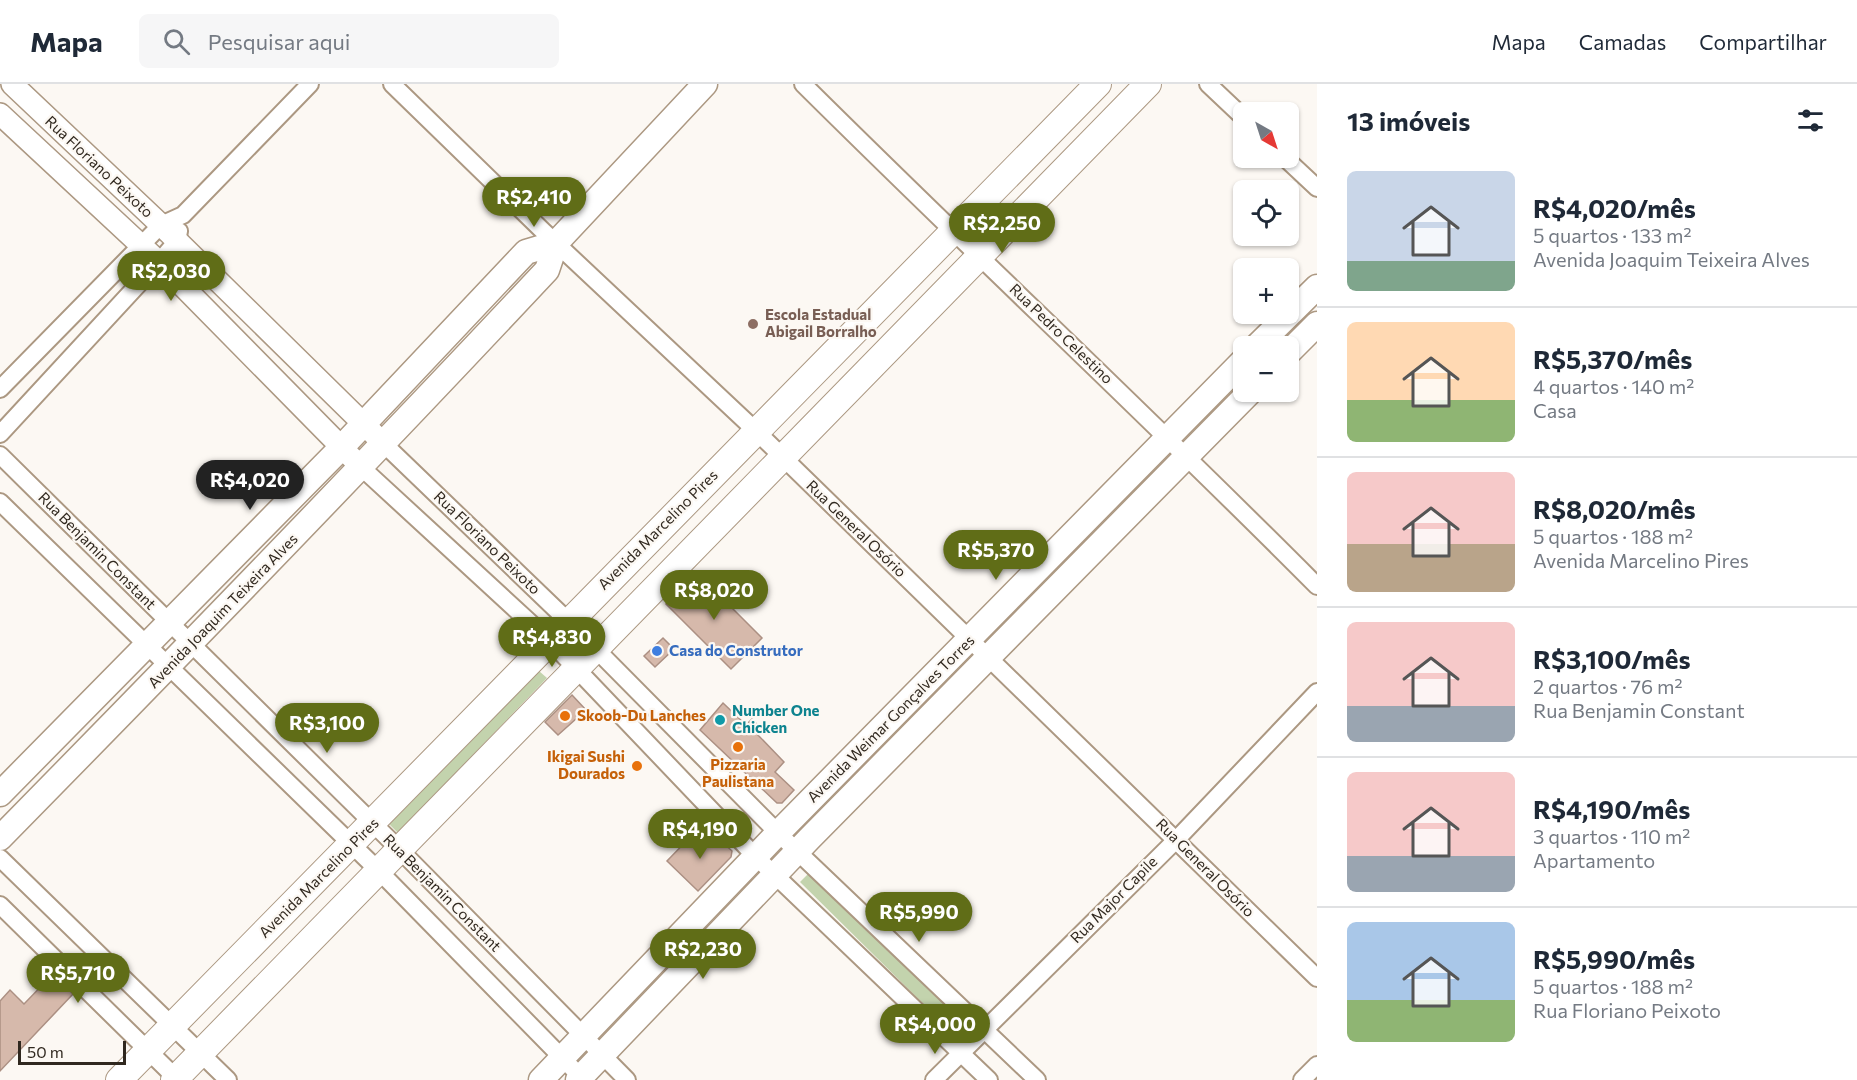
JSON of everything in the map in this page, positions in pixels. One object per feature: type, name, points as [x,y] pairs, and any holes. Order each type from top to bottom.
[{"type":"main road","name":"Avenida Joaquim Teixeira Alves","points":[[0,838],[192,645],[384,444],[546,270],[556,243],[705,84]]},
{"type":"main road","name":"Avenida Marcelino Pires","points":[[119,1080],[1098,84]]},
{"type":"main road","points":[[176,1079],[1148,84]]},
{"type":"main road","name":"Avenida Joaquim Teixeira Alves","points":[[0,794],[340,449],[526,252],[556,243]]},
{"type":"main road","points":[[1267,336],[1317,287]]},
{"type":"main road","points":[[1299,341],[1317,324]]},
{"type":"main road","name":"Avenida Weimar Gonçalves Torres","points":[[541,1080],[778,832],[1166,436],[1233,371]]},
{"type":"main road","name":"Avenida Weimar Gonçalves Torres","points":[[581,1079],[774,874],[1240,402]]},
{"type":"street","name":"Rua Floriano Peixoto","points":[[12,84],[161,225],[568,621],[778,832],[1036,1080]]},
{"type":"street","points":[[0,389],[142,247],[161,225],[183,215],[310,84]]},
{"type":"street","name":"Rua General Osório","points":[[392,84],[556,243],[756,431],[1317,978]]},
{"type":"street","name":"Rua Pedro Celestino","points":[[803,84],[952,231],[1187,456],[1317,586]]},
{"type":"street","points":[[1208,84],[1233,108]]},
{"type":"street","name":"Rua Floriano Peixoto","points":[[0,114],[159,262],[340,449],[549,640],[756,857],[989,1080]]},
{"type":"street","points":[[1296,168],[1317,188]]},
{"type":"street","points":[[0,435],[177,241],[183,215]]},
{"type":"street","name":"Rua Benjamin Constant","points":[[0,455],[401,851],[627,1080]]},
{"type":"street","name":"Rua Benjamin Constant","points":[[0,502],[380,872],[563,1057],[581,1079]]},
{"type":"street","name":"Rua Major Capile","points":[[934,1080],[1176,839],[1317,692]]},
{"type":"street","points":[[0,858],[228,1080]]},
{"type":"street","points":[[0,904],[176,1079]]},
{"type":"street","points":[[1302,1080],[1317,1065]]},
{"type":"green space","points":[[539,671],[547,678],[398,833],[389,824]]},
{"type":"green space","points":[[811,871],[970,1027],[958,1038],[800,882]]},
{"type":"building","points":[[697,573],[762,638],[731,669],[666,604]]},
{"type":"building","name":"Casa do Construtor","points":[[663,638],[674,649],[655,667],[644,656]]},
{"type":"building","name":"Skoob-Du Lanches","points":[[572,695],[586,710],[558,735],[545,722]]},
{"type":"building","points":[[723,703],[746,725],[752,719],[762,729],[757,734],[784,762],[775,772],[794,790],[782,803],[777,803],[700,730]]},
{"type":"building","points":[[696,831],[711,846],[718,838],[732,851],[731,857],[698,891],[667,861]]},
{"type":"building","points":[[53,974],[73,994],[0,1071],[0,1001],[10,990],[24,1004]]},
{"type":"place","name":"Escola Estadual Abigail Borralho","points":[[753,324]]},
{"type":"place","name":"Casa do Construtor","points":[[657,651]]},
{"type":"place","name":"Skoob-Du Lanches","points":[[565,716]]},
{"type":"place","name":"Number One Chicken","points":[[720,720]]},
{"type":"place","name":"Pizzaria Paulistana","points":[[738,747]]},
{"type":"place","name":"Ikigai Sushi Dourados","points":[[637,766]]}]
